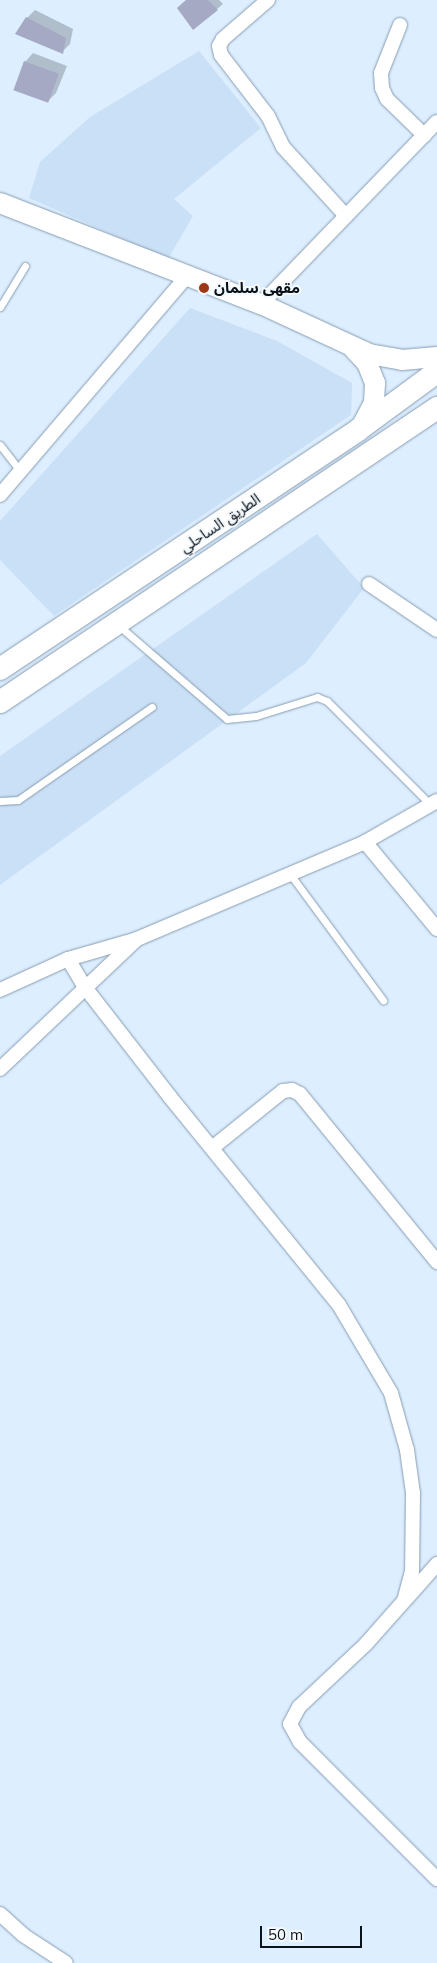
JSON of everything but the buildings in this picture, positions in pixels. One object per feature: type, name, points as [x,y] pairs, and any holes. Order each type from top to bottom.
[{"type":"highway","name":"الطريق الساحلي","points":[[0,670],[358,430],[437,372]]},
{"type":"highway","name":"الطريق الساحلي","points":[[0,702],[437,408]]},
{"type":"main road","points":[[0,203],[261,304],[353,348],[385,358],[437,357]]},
{"type":"main road","points":[[353,348],[367,363],[375,383],[374,404],[358,430]]},
{"type":"street","points":[[268,0],[223,39],[219,46],[221,55],[268,116],[283,147],[345,215]]},
{"type":"street","points":[[400,25],[381,73],[382,88],[387,99],[424,135]]},
{"type":"street","points":[[261,304],[437,122]]},
{"type":"street","points":[[0,495],[11,478],[188,275]]},
{"type":"street","points":[[369,584],[437,630]]},
{"type":"street","points":[[0,990],[68,959],[137,939],[365,842],[434,803]]},
{"type":"street","points":[[365,842],[437,929]]},
{"type":"street","points":[[0,1068],[84,986],[137,939]]},
{"type":"street","points":[[68,959],[84,986],[339,1305],[391,1394],[408,1450],[413,1493],[412,1571],[404,1601]]},
{"type":"street","points":[[212,1148],[282,1091],[292,1090],[300,1094],[437,1262]]},
{"type":"street","points":[[437,1564],[366,1644],[299,1707],[290,1724],[300,1742],[437,1879]]},
{"type":"street","points":[[0,1914],[23,1935],[66,1963]]},
{"type":"lane","points":[[0,307],[25,266]]},
{"type":"lane","points":[[0,445],[11,478]]},
{"type":"lane","points":[[116,623],[227,719],[256,716],[322,698],[434,803]]},
{"type":"lane","points":[[0,801],[18,800],[152,707]]},
{"type":"lane","points":[[290,874],[383,1000]]},
{"type":"shaded area","points":[[199,51],[261,128],[174,199],[193,216],[168,259],[29,198],[40,162],[90,117]]},
{"type":"shaded area","points":[[190,308],[277,341],[352,383],[351,415],[54,616],[0,560],[0,521]]},
{"type":"shaded area","points":[[317,534],[364,588],[306,663],[0,885],[0,756]]},
{"type":"place","name":"مقهى سلمان","points":[[204,288]]}]
